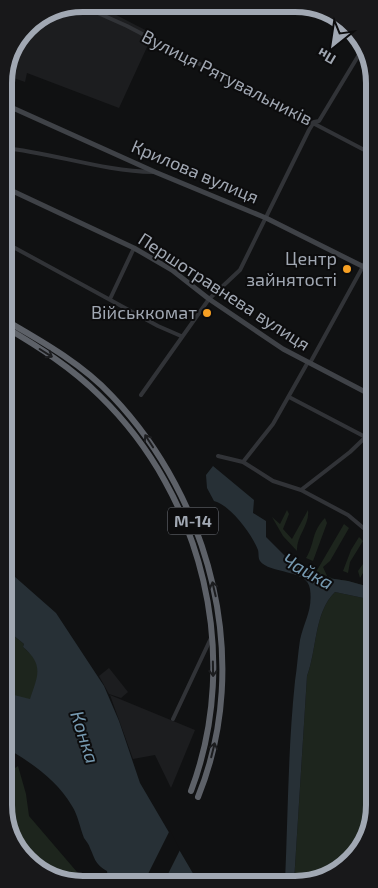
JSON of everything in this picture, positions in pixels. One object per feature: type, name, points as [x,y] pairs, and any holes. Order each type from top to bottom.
[{"type":"highway","name":"М-14","points":[[13,325],[70,360],[111,395],[144,433],[164,463],[198,533],[218,607],[222,665],[218,727],[209,766],[198,797]]},
{"type":"highway","name":"М-14","points":[[13,332],[56,359],[79,376],[101,397],[142,445],[161,474],[190,533],[205,589],[212,636],[212,708],[206,741],[191,791]]},
{"type":"street","name":"Вулиця Рятувальників","points":[[96,12],[127,26],[366,151]]},
{"type":"street","points":[[141,395],[209,299],[240,270],[314,122],[319,121],[359,54]]},
{"type":"street","name":"Крилова вулиця","points":[[13,108],[155,172],[266,218],[366,269]]},
{"type":"street","points":[[13,149],[40,152],[125,171],[155,172]]},
{"type":"street","points":[[125,171],[126,158]]},
{"type":"street","name":"Першотравнева вулиця","points":[[13,191],[134,248],[172,270],[209,299],[283,349],[366,392]]},
{"type":"street","points":[[13,247],[158,326],[181,336]]},
{"type":"street","points":[[110,299],[134,248]]},
{"type":"street","points":[[243,462],[273,424],[366,262]]},
{"type":"street","points":[[289,397],[366,437]]},
{"type":"street","points":[[301,490],[366,437]]},
{"type":"street","points":[[218,456],[243,462],[273,481],[301,490],[348,515],[365,530]]},
{"type":"street","points":[[173,719],[212,636]]},
{"type":"shaded area","points":[[83,12],[110,12],[153,34],[119,108],[27,73],[25,82],[13,78],[20,52],[27,40],[37,30],[56,18]]},
{"type":"shaded area","points":[[287,510],[289,514],[283,529],[292,539],[308,510],[307,521],[297,546],[297,551],[283,536],[272,517],[280,524]]},
{"type":"shaded area","points":[[325,518],[327,523],[313,561],[306,558],[317,528]]},
{"type":"shaded area","points":[[344,524],[349,528],[330,561],[323,567],[327,576],[316,572]]},
{"type":"shaded area","points":[[359,537],[363,541],[350,562],[348,573],[343,571],[351,550]]},
{"type":"shaded area","points":[[365,561],[365,569],[360,578],[358,571]]},
{"type":"shaded area","points":[[334,579],[365,586],[365,591]]},
{"type":"shaded area","points":[[335,592],[365,598],[365,810],[363,823],[354,844],[341,858],[322,870],[294,876],[307,676],[323,610]]},
{"type":"shaded area","points":[[12,634],[24,644],[23,647],[34,657],[53,708],[12,713]]},
{"type":"shaded area","points":[[109,668],[128,692],[121,698],[109,694],[99,676]]},
{"type":"shaded area","points":[[110,695],[195,730],[171,788],[155,755],[133,759]]},
{"type":"shaded area","points":[[18,766],[26,794],[29,816],[81,876],[60,872],[44,864],[24,844],[13,814],[12,770]]},
{"type":"water","name":"Чайка","points":[[213,466],[254,500],[253,513],[266,521],[266,537],[287,558],[328,578],[365,586],[365,598],[335,592],[328,600],[320,621],[307,676],[294,876],[285,876],[288,781],[299,645],[309,609],[310,589],[308,583],[303,578],[271,568],[260,561],[255,543],[246,529],[227,508],[214,501],[207,488],[206,475]]},
{"type":"water","name":"Конка","points":[[12,575],[56,613],[104,686],[119,721],[140,783],[194,876],[108,876],[107,871],[96,861],[84,838],[74,810],[60,789],[30,763],[12,753],[12,695],[30,699],[37,677],[37,665],[30,653],[23,647],[24,644],[12,634]]},
{"type":"pier","points":[[170,830],[180,850],[167,876],[147,876]]},
{"type":"place","name":"Центр зайнятості","points":[[347,269]]},
{"type":"place","name":"Військкомат","points":[[207,313]]}]
